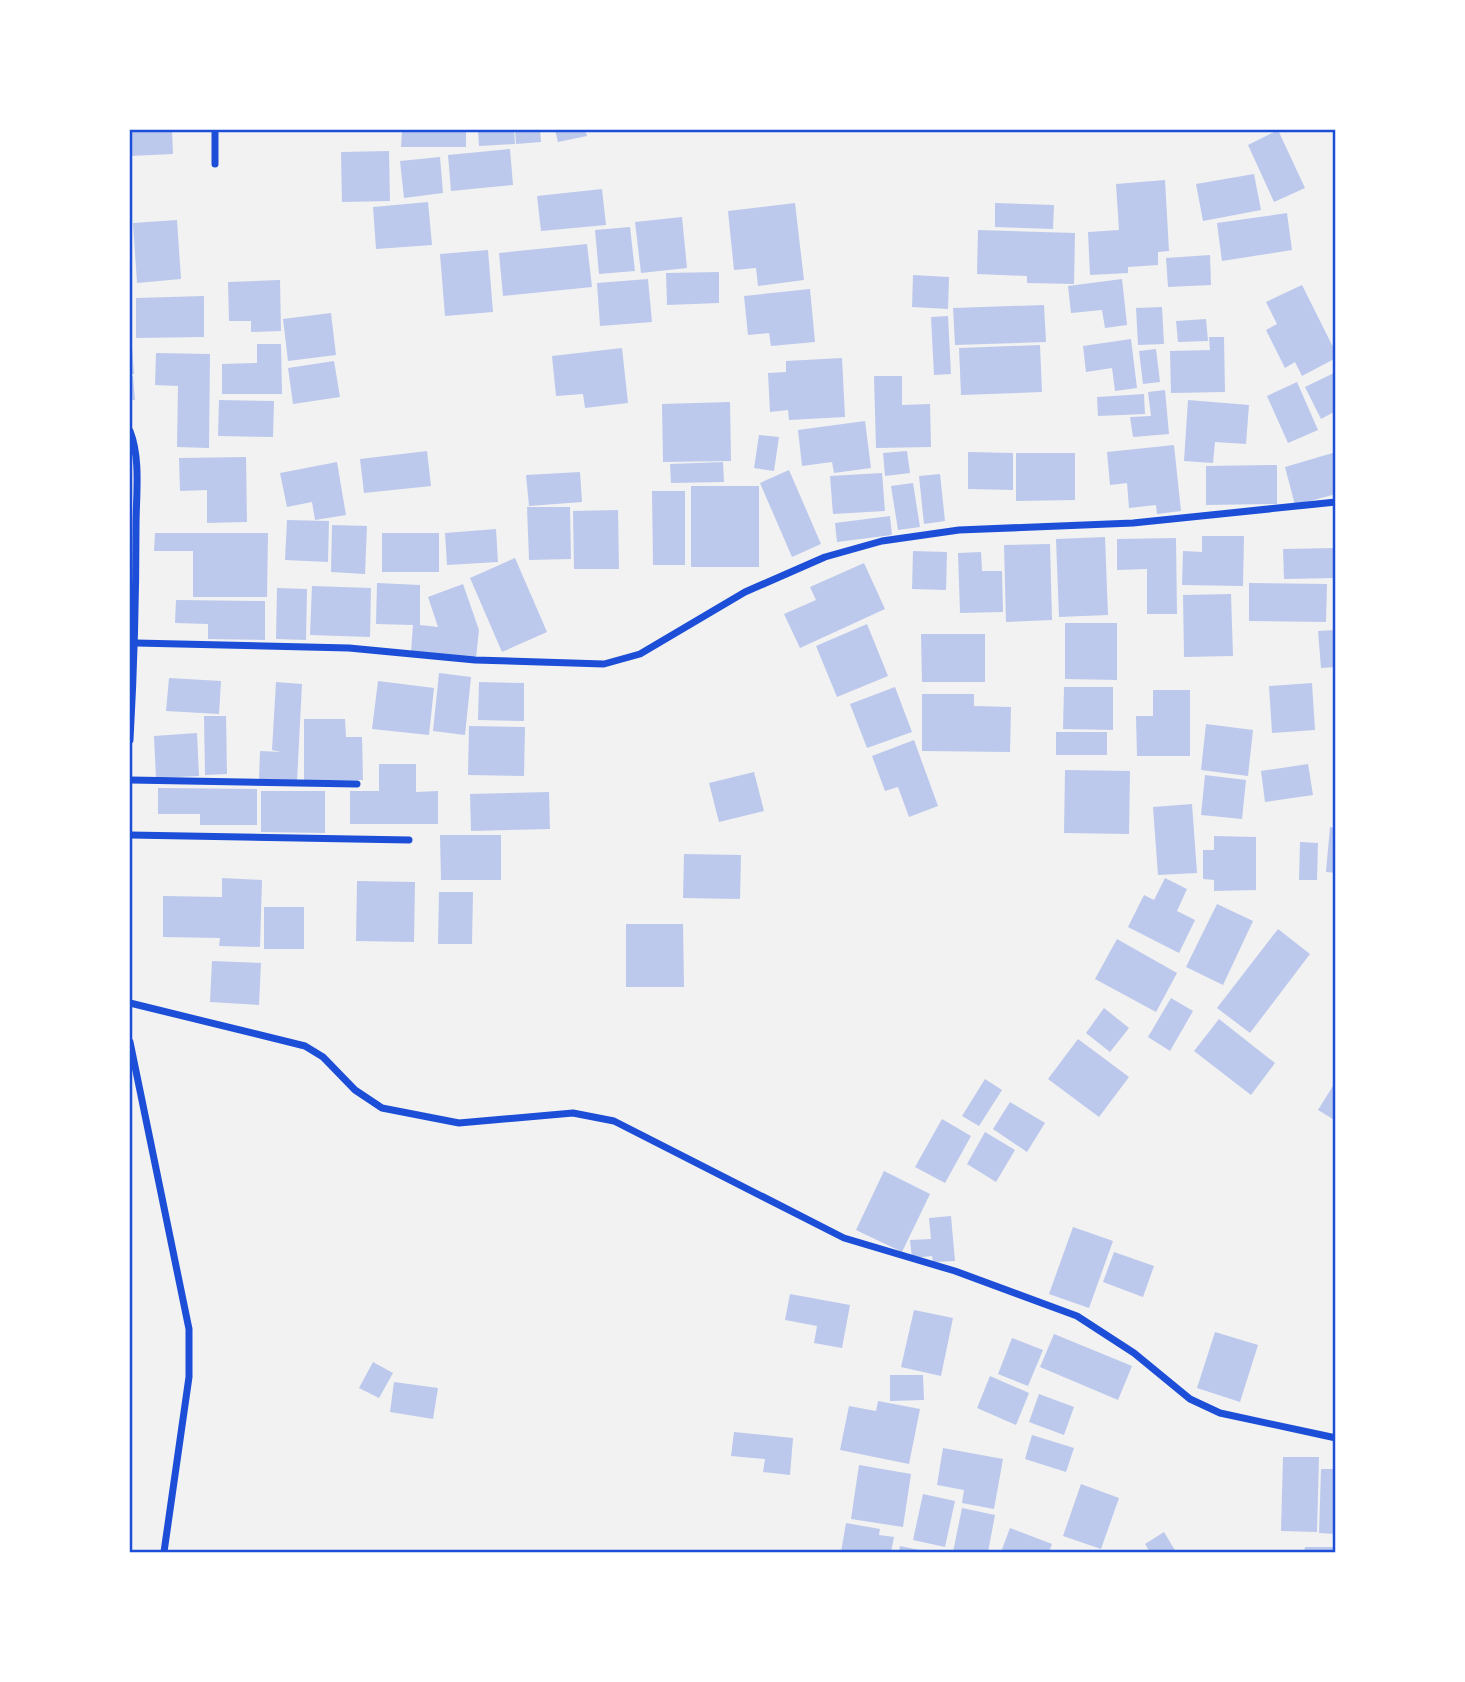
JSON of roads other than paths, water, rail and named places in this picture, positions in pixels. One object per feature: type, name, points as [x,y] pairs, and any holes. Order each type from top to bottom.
[{"type":"street","points":[[215,130],[215,164]]},
{"type":"street","points":[[130,431],[135,445],[135,643],[130,740]]},
{"type":"street","points":[[135,643],[349,648],[475,660],[604,664],[640,654],[757,587],[825,557],[882,541],[959,530],[1133,523],[1335,502]]},
{"type":"street","points":[[130,780],[357,784]]},
{"type":"street","points":[[130,835],[409,840]]},
{"type":"street","points":[[130,1003],[305,1046],[323,1057],[355,1090],[382,1108],[459,1124],[573,1113],[614,1121],[844,1238],[955,1270],[1077,1316],[1134,1353],[1190,1399],[1220,1413],[1335,1438]]},
{"type":"street","points":[[130,1042],[189,1329],[189,1377],[164,1552]]}]
